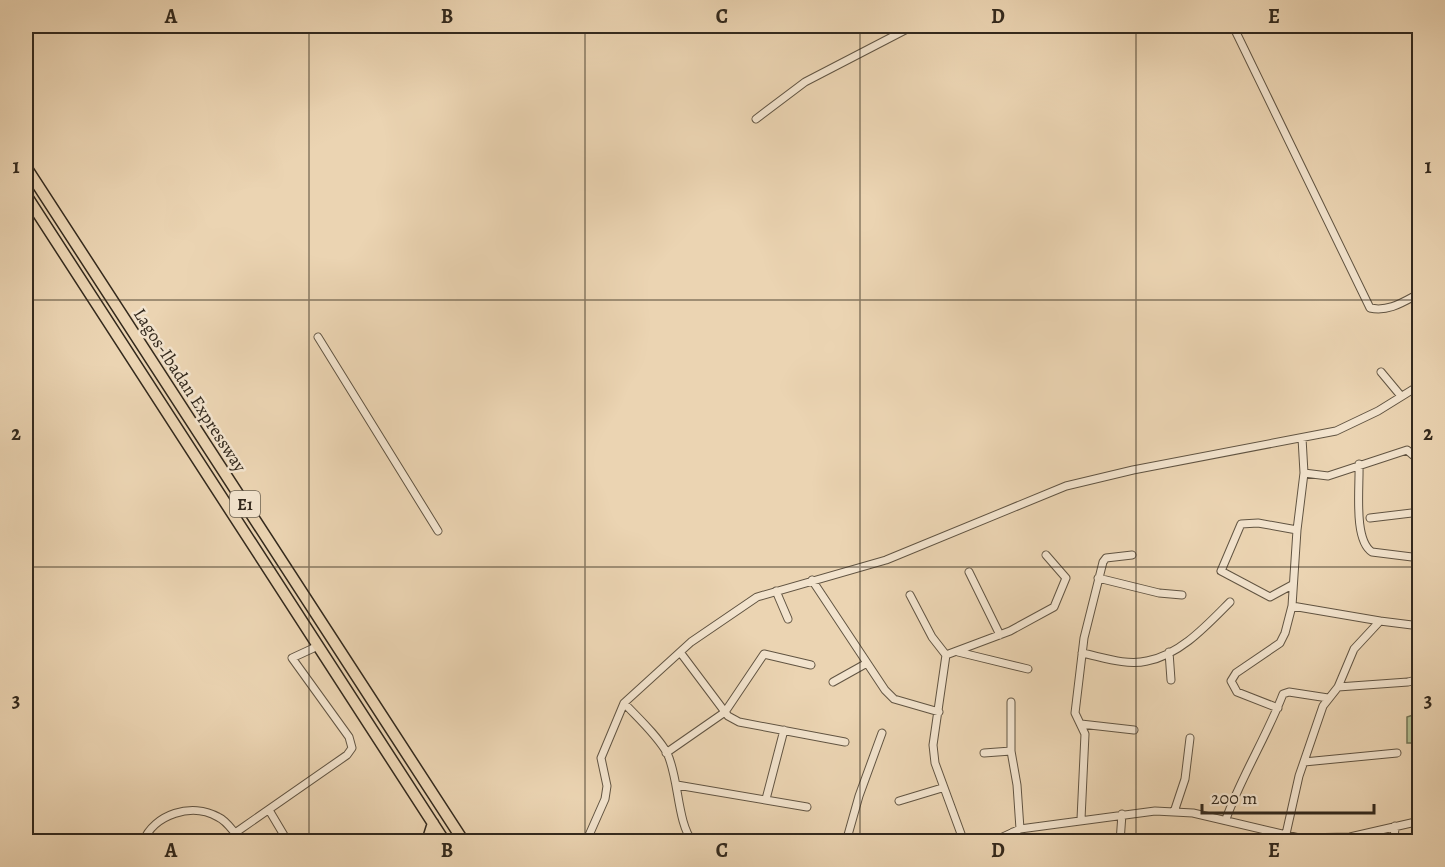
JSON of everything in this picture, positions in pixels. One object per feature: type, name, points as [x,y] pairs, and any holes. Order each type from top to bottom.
[{"type":"highway","name":"Lagos-Ibadan Expressway","points":[[26,167],[464,842]]},
{"type":"highway","name":"Lagos-Ibadan Expressway","points":[[26,195],[445,842]]},
{"type":"highway","points":[[427,842],[433,823]]},
{"type":"street","points":[[756,119],[813,77],[913,26]]},
{"type":"street","points":[[1233,26],[1370,308],[1381,310],[1392,308],[1419,293]]},
{"type":"street","points":[[318,337],[438,531]]},
{"type":"street","points":[[1381,372],[1401,396]]},
{"type":"street","points":[[586,842],[605,799],[607,786],[601,758],[624,703],[680,652],[726,617],[758,597],[886,560],[1066,486],[1133,470],[1336,431],[1356,423],[1419,385]]},
{"type":"street","points":[[1278,708],[1238,692],[1231,681],[1236,673],[1280,643],[1292,606],[1292,585],[1304,473],[1302,438]]},
{"type":"street","points":[[1304,473],[1328,476],[1407,450],[1419,461]]},
{"type":"street","points":[[1359,464],[1361,535],[1366,548],[1372,552],[1419,558]]},
{"type":"street","points":[[1370,518],[1419,512]]},
{"type":"street","points":[[1292,585],[1270,597],[1221,571],[1240,524],[1258,524],[1297,530]]},
{"type":"street","points":[[946,655],[1000,635],[1054,607],[1066,578],[1046,555]]},
{"type":"street","points":[[1081,819],[1086,734],[1075,713],[1082,653],[1098,578],[1106,558],[1132,555]]},
{"type":"street","points":[[969,572],[1000,635]]},
{"type":"street","points":[[1098,578],[1159,593],[1182,595]]},
{"type":"street","points":[[812,580],[867,663],[894,699],[939,712]]},
{"type":"street","points":[[776,591],[788,620]]},
{"type":"street","points":[[910,595],[932,637],[946,655],[933,745],[942,788],[964,842]]},
{"type":"street","points":[[1082,653],[1146,662],[1169,652],[1202,630],[1230,602]]},
{"type":"street","points":[[1292,606],[1419,626]]},
{"type":"street","points":[[1286,834],[1304,762],[1328,698],[1338,687],[1354,649],[1380,621]]},
{"type":"street","points":[[228,842],[235,833],[347,755],[352,748],[350,736],[292,658],[318,646]]},
{"type":"street","points":[[680,652],[725,712],[739,722],[844,742]]},
{"type":"street","points":[[958,652],[1028,669]]},
{"type":"street","points":[[1169,652],[1171,680]]},
{"type":"street","points":[[666,753],[725,712],[764,654],[811,665]]},
{"type":"street","points":[[833,682],[867,663]]},
{"type":"street","points":[[1338,687],[1408,682],[1419,679]]},
{"type":"street","points":[[1226,819],[1240,781],[1286,692],[1328,698]]},
{"type":"street","points":[[1011,702],[1011,751],[1017,785],[1015,842]]},
{"type":"street","points":[[624,703],[666,753],[677,785],[683,820],[691,840],[676,842]]},
{"type":"street","points":[[1081,724],[1134,730]]},
{"type":"street","points":[[766,799],[784,730]]},
{"type":"street","points":[[846,842],[859,796],[882,733]]},
{"type":"street","points":[[1174,812],[1185,779],[1190,738]]},
{"type":"street","points":[[984,753],[1011,751]]},
{"type":"street","points":[[1304,762],[1397,753]]},
{"type":"street","points":[[677,785],[807,807]]},
{"type":"street","points":[[899,801],[942,788]]},
{"type":"street","points":[[269,810],[288,842]]},
{"type":"street","points":[[143,842],[147,830],[161,819],[178,812],[209,813],[220,818],[235,833]]},
{"type":"street","points":[[992,842],[1017,830],[1122,814],[1174,812],[1226,819],[1286,834],[1299,840],[1350,837],[1419,821]]},
{"type":"street","points":[[1120,842],[1122,814]]},
{"type":"street","points":[[1394,842],[1395,826]]},
{"type":"green space","points":[[1419,713],[1419,743],[1407,743],[1407,717]]}]
